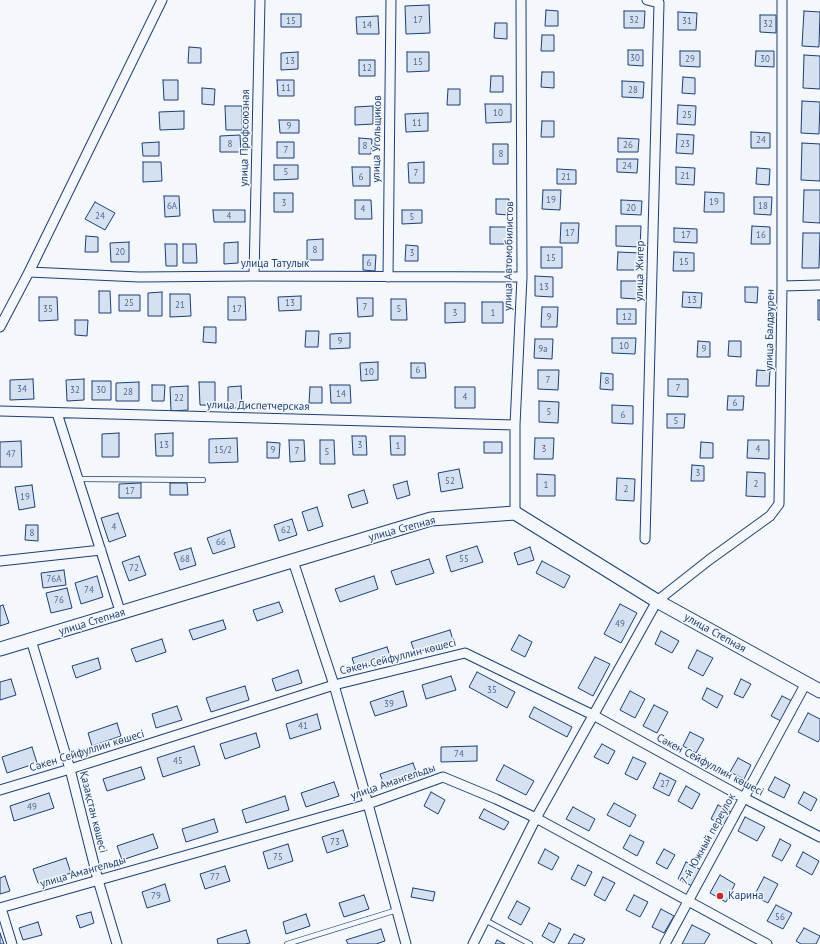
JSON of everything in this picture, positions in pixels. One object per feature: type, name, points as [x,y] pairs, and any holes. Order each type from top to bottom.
[{"type":"street","points":[[0,327],[29,272],[162,0]]},
{"type":"street","name":"улица Профсоюзная","points":[[254,276],[260,0]]},
{"type":"street","name":"улица Угольщиков","points":[[388,277],[391,0]]},
{"type":"street","name":"улица Автомобилистов","points":[[515,513],[515,425],[522,278],[521,0]]},
{"type":"street","name":"улица Жигер","points":[[645,539],[659,3],[647,0]]},
{"type":"street","name":"улица Балдаурен","points":[[657,601],[709,560],[770,516],[778,504],[782,286],[782,1]]},
{"type":"street","name":"улица Татулык","points":[[29,272],[139,277],[254,276],[522,278]]},
{"type":"street","points":[[782,286],[820,285]]},
{"type":"street","name":"улица Диспетчерская","points":[[0,411],[515,425]]},
{"type":"street","points":[[57,413],[121,614]]},
{"type":"street","name":"улица Степная","points":[[0,649],[121,614],[431,519],[515,513],[657,601],[820,691]]},
{"type":"street","points":[[0,561],[100,550]]},
{"type":"street","points":[[293,561],[334,685],[406,944]]},
{"type":"street","points":[[473,944],[536,818],[657,601]]},
{"type":"street","name":"Қазақстан көшесі","points":[[31,640],[70,769],[98,880],[117,944]]},
{"type":"street","name":"Сәкен Сейфуллин көшесі","points":[[0,790],[334,685],[465,653],[593,715],[744,798],[820,837]]},
{"type":"street","name":"7-й Южный переулок","points":[[665,944],[806,683]]},
{"type":"street","name":"улица Амангельды","points":[[0,908],[368,804],[443,776],[536,818],[767,944]]},
{"type":"street","points":[[0,908],[12,944]]},
{"type":"lane","points":[[78,479],[203,480]]},
{"type":"lane","points":[[288,944],[397,910]]},
{"type":"lane","points":[[485,920],[530,944]]},
{"type":"building","points":[[429,5],[430,33],[406,34],[405,6]]},
{"type":"building","points":[[546,10],[558,11],[558,26],[545,26]]},
{"type":"building","points":[[624,11],[645,11],[644,28],[624,28]]},
{"type":"building","points":[[804,11],[820,12],[819,47],[802,46]]},
{"type":"building","points":[[678,12],[697,13],[696,30],[678,30]]},
{"type":"building","points":[[281,14],[301,14],[301,27],[281,27]]},
{"type":"building","points":[[760,15],[776,15],[776,33],[760,32]]},
{"type":"building","points":[[378,16],[379,34],[357,34],[356,17]]},
{"type":"building","points":[[495,23],[507,23],[507,39],[494,38]]},
{"type":"building","points":[[542,35],[554,35],[554,51],[541,51]]},
{"type":"building","points":[[189,47],[201,48],[201,63],[188,63]]},
{"type":"building","points":[[628,50],[643,50],[643,66],[628,65]]},
{"type":"building","points":[[680,51],[700,51],[700,67],[680,66]]},
{"type":"building","points":[[756,51],[774,51],[774,67],[755,66]]},
{"type":"building","points":[[298,52],[298,69],[281,70],[281,53]]},
{"type":"building","points":[[407,52],[429,52],[429,71],[407,72]]},
{"type":"building","points":[[804,55],[820,56],[820,89],[803,88]]},
{"type":"building","points":[[359,60],[375,60],[375,76],[359,76]]},
{"type":"building","points":[[542,72],[554,72],[554,88],[541,87]]},
{"type":"building","points":[[491,76],[503,76],[503,92],[490,92]]},
{"type":"building","points":[[683,77],[695,78],[695,94],[682,93]]},
{"type":"building","points":[[163,80],[178,80],[178,100],[164,100]]},
{"type":"building","points":[[277,80],[294,80],[294,96],[278,96]]},
{"type":"building","points":[[622,81],[644,82],[643,98],[622,97]]},
{"type":"building","points":[[202,88],[215,89],[214,105],[202,104]]},
{"type":"building","points":[[448,89],[460,89],[460,105],[447,105]]},
{"type":"building","points":[[802,101],[820,102],[819,134],[801,133]]},
{"type":"building","points":[[485,104],[511,104],[511,122],[486,123]]},
{"type":"building","points":[[678,105],[696,106],[695,125],[677,124]]},
{"type":"building","points":[[225,106],[242,106],[242,130],[226,130]]},
{"type":"building","points":[[373,106],[373,124],[355,125],[355,107]]},
{"type":"building","points":[[184,111],[184,129],[160,130],[159,112]]},
{"type":"building","points":[[428,113],[428,131],[406,132],[405,114]]},
{"type":"building","points":[[279,120],[299,120],[299,133],[280,133]]},
{"type":"building","points":[[542,121],[554,121],[554,137],[541,137]]},
{"type":"building","points":[[751,132],[770,133],[770,148],[751,148]]},
{"type":"building","points":[[677,134],[694,135],[693,154],[676,153]]},
{"type":"building","points":[[240,135],[241,152],[220,152],[220,136]]},
{"type":"building","points":[[359,138],[372,139],[371,154],[359,154]]},
{"type":"building","points":[[618,138],[639,139],[638,152],[618,152]]},
{"type":"building","points":[[159,142],[159,156],[143,156],[142,143]]},
{"type":"building","points":[[277,142],[294,142],[294,158],[277,158]]},
{"type":"building","points":[[802,143],[820,144],[820,181],[801,180]]},
{"type":"building","points":[[493,144],[508,144],[508,164],[493,164]]},
{"type":"building","points":[[617,159],[638,159],[637,173],[617,172]]},
{"type":"building","points":[[143,162],[161,162],[162,181],[143,182]]},
{"type":"building","points":[[424,162],[424,183],[409,183],[408,163]]},
{"type":"building","points":[[274,165],[298,165],[298,179],[274,180]]},
{"type":"building","points":[[352,167],[370,167],[370,186],[353,186]]},
{"type":"building","points":[[676,167],[695,168],[694,185],[676,184]]},
{"type":"building","points":[[757,168],[770,169],[769,185],[756,184]]},
{"type":"building","points":[[557,169],[576,170],[576,184],[557,184]]},
{"type":"building","points":[[543,190],[561,190],[560,210],[542,209]]},
{"type":"building","points":[[804,190],[820,190],[820,223],[803,222]]},
{"type":"building","points":[[705,192],[724,193],[724,212],[704,212]]},
{"type":"building","points":[[274,193],[293,193],[293,212],[274,212]]},
{"type":"building","points":[[164,196],[179,196],[180,216],[165,217]]},
{"type":"building","points":[[754,197],[772,197],[771,215],[754,214]]},
{"type":"building","points":[[496,199],[509,199],[508,215],[496,214]]},
{"type":"building","points":[[355,200],[371,200],[372,219],[355,219]]},
{"type":"building","points":[[621,200],[642,201],[641,215],[621,214]]},
{"type":"building","points":[[95,202],[115,213],[105,230],[85,219]]},
{"type":"building","points":[[213,210],[245,210],[245,222],[214,222]]},
{"type":"building","points":[[402,210],[422,210],[422,223],[402,224]]},
{"type":"building","points":[[561,223],[579,223],[578,243],[560,243]]},
{"type":"building","points":[[616,226],[641,226],[640,247],[616,246]]},
{"type":"building","points":[[752,226],[770,227],[770,244],[751,244]]},
{"type":"building","points":[[490,227],[507,227],[508,244],[490,244]]},
{"type":"building","points":[[674,228],[697,229],[697,243],[674,242]]},
{"type":"building","points":[[803,233],[820,233],[819,268],[802,268]]},
{"type":"building","points":[[86,236],[98,237],[98,252],[85,252]]},
{"type":"building","points":[[323,239],[323,260],[307,260],[307,240]]},
{"type":"building","points":[[129,242],[129,262],[111,262],[110,243]]},
{"type":"building","points":[[238,242],[238,263],[224,264],[224,243]]},
{"type":"building","points":[[165,244],[177,244],[177,266],[166,266]]},
{"type":"building","points":[[183,244],[196,244],[197,263],[183,263]]},
{"type":"building","points":[[406,245],[418,246],[418,261],[405,261]]},
{"type":"building","points":[[541,247],[562,247],[562,268],[541,268]]},
{"type":"building","points":[[618,252],[640,253],[639,270],[617,270]]},
{"type":"building","points":[[674,252],[694,253],[694,271],[673,271]]},
{"type":"building","points":[[363,255],[376,255],[375,271],[363,270]]},
{"type":"building","points":[[535,276],[553,277],[553,297],[535,296]]},
{"type":"building","points":[[621,281],[638,281],[637,299],[621,298]]},
{"type":"building","points":[[745,287],[758,287],[757,303],[745,302]]},
{"type":"building","points":[[99,291],[110,291],[111,313],[99,313]]},
{"type":"building","points":[[162,292],[162,316],[148,316],[148,293]]},
{"type":"building","points":[[683,292],[702,293],[701,308],[682,307]]},
{"type":"building","points":[[170,294],[190,294],[191,316],[170,317]]},
{"type":"building","points":[[119,295],[140,295],[140,311],[119,311]]},
{"type":"building","points":[[301,296],[301,310],[279,311],[278,297]]},
{"type":"building","points":[[39,297],[57,297],[58,320],[39,321]]},
{"type":"building","points":[[228,297],[245,297],[246,320],[228,320]]},
{"type":"building","points":[[357,298],[373,298],[373,316],[358,317]]},
{"type":"building","points":[[391,299],[406,299],[407,320],[391,320]]},
{"type":"building","points":[[818,300],[820,300],[820,320],[818,320]]},
{"type":"building","points":[[482,302],[503,302],[503,323],[482,323]]},
{"type":"building","points":[[445,303],[465,303],[465,322],[445,323]]},
{"type":"building","points":[[542,307],[558,307],[557,327],[541,327]]},
{"type":"building","points":[[617,309],[636,309],[636,324],[617,324]]},
{"type":"building","points":[[75,320],[88,320],[87,336],[75,335]]},
{"type":"building","points":[[204,327],[216,327],[216,343],[203,342]]},
{"type":"building","points":[[306,331],[319,331],[318,347],[305,347]]},
{"type":"building","points":[[350,333],[350,348],[330,349],[330,334]]},
{"type":"building","points":[[612,338],[636,338],[635,354],[612,353]]},
{"type":"building","points":[[535,339],[553,339],[552,359],[534,358]]},
{"type":"building","points":[[698,341],[710,342],[710,357],[697,357]]},
{"type":"building","points":[[729,341],[741,341],[741,357],[728,356]]},
{"type":"building","points":[[378,362],[378,380],[361,381],[360,363]]},
{"type":"building","points":[[411,363],[425,363],[426,378],[411,378]]},
{"type":"building","points":[[538,370],[559,370],[558,390],[538,389]]},
{"type":"building","points":[[757,370],[770,371],[769,386],[756,386]]},
{"type":"building","points":[[601,373],[613,374],[613,390],[600,389]]},
{"type":"building","points":[[33,379],[34,399],[10,400],[10,380]]},
{"type":"building","points":[[84,379],[84,400],[67,401],[66,380]]},
{"type":"building","points":[[668,379],[688,379],[688,397],[668,396]]},
{"type":"building","points":[[92,381],[111,381],[111,400],[92,400]]},
{"type":"building","points":[[139,382],[139,401],[116,401],[116,383]]},
{"type":"building","points":[[199,382],[215,382],[215,405],[200,405]]},
{"type":"building","points":[[152,385],[165,385],[164,401],[152,401]]},
{"type":"building","points":[[330,385],[350,385],[351,403],[331,403]]},
{"type":"building","points":[[188,386],[188,410],[171,411],[170,387]]},
{"type":"building","points":[[241,386],[242,408],[228,408],[228,387]]},
{"type":"building","points":[[310,387],[322,387],[322,403],[309,403]]},
{"type":"building","points":[[455,387],[475,387],[475,408],[455,408]]},
{"type":"building","points":[[728,396],[744,396],[743,410],[727,410]]},
{"type":"building","points":[[539,401],[559,402],[558,423],[539,422]]},
{"type":"building","points":[[612,405],[633,406],[633,424],[612,423]]},
{"type":"building","points":[[667,414],[685,414],[684,428],[667,428]]},
{"type":"building","points":[[119,433],[119,457],[102,457],[102,434]]},
{"type":"building","points":[[173,433],[173,456],[156,456],[155,434]]},
{"type":"building","points":[[352,436],[366,436],[367,455],[353,455]]},
{"type":"building","points":[[390,436],[405,436],[405,455],[391,455]]},
{"type":"building","points":[[237,438],[238,462],[209,463],[209,439]]},
{"type":"building","points":[[535,438],[554,438],[553,459],[534,459]]},
{"type":"building","points":[[289,440],[304,440],[305,461],[290,462]]},
{"type":"building","points":[[320,440],[334,440],[335,464],[320,464]]},
{"type":"building","points":[[748,440],[769,440],[769,459],[747,458]]},
{"type":"building","points":[[21,441],[22,467],[0,467],[0,442]]},
{"type":"building","points":[[267,442],[280,443],[279,458],[267,458]]},
{"type":"building","points":[[484,442],[502,442],[502,453],[484,453]]},
{"type":"building","points":[[701,442],[713,443],[713,458],[700,458]]},
{"type":"building","points":[[692,465],[704,466],[704,481],[691,481]]},
{"type":"building","points":[[459,469],[463,488],[441,492],[438,473]]},
{"type":"building","points":[[747,472],[765,473],[765,497],[746,496]]},
{"type":"building","points":[[537,474],[555,475],[555,496],[537,496]]},
{"type":"building","points":[[617,478],[635,479],[634,501],[616,500]]},
{"type":"building","points":[[407,481],[410,495],[397,499],[393,485]]},
{"type":"building","points":[[141,483],[141,498],[119,498],[119,484]]},
{"type":"building","points":[[170,483],[187,483],[188,495],[170,495]]},
{"type":"building","points":[[32,485],[35,507],[19,510],[15,487]]},
{"type":"building","points":[[364,490],[368,503],[352,508],[348,495]]},
{"type":"building","points":[[317,507],[323,526],[308,531],[302,512]]},
{"type":"building","points":[[118,513],[126,536],[109,542],[101,518]]},
{"type":"building","points":[[292,519],[297,535],[279,541],[274,525]]},
{"type":"building","points":[[26,525],[38,525],[38,541],[25,540]]},
{"type":"building","points":[[230,530],[235,547],[213,554],[207,538]]},
{"type":"building","points":[[477,546],[483,562],[451,572],[446,556]]},
{"type":"building","points":[[530,547],[534,560],[518,565],[514,553]]},
{"type":"building","points":[[191,548],[196,565],[180,570],[174,553]]},
{"type":"building","points":[[139,556],[146,575],[129,581],[122,562]]},
{"type":"building","points":[[429,559],[434,573],[396,585],[391,571]]},
{"type":"building","points":[[542,561],[570,576],[564,588],[536,573]]},
{"type":"building","points":[[64,570],[66,585],[43,588],[41,573]]},
{"type":"building","points":[[97,576],[103,597],[81,604],[75,583]]},
{"type":"building","points":[[374,576],[378,589],[340,602],[335,589]]},
{"type":"building","points":[[67,588],[72,608],[51,613],[46,593]]},
{"type":"building","points":[[279,602],[283,612],[257,621],[253,610]]},
{"type":"building","points":[[620,604],[637,613],[621,643],[604,634]]},
{"type":"building","points":[[3,605],[9,623],[0,626],[0,606]]},
{"type":"building","points":[[223,620],[226,629],[193,640],[189,630]]},
{"type":"building","points":[[450,630],[453,640],[415,653],[411,642]]},
{"type":"building","points":[[661,631],[679,641],[672,653],[655,644]]},
{"type":"building","points":[[519,635],[532,642],[525,657],[511,650]]},
{"type":"building","points":[[162,639],[166,652],[136,662],[131,649]]},
{"type":"building","points":[[387,647],[391,659],[356,670],[352,658]]},
{"type":"building","points":[[697,650],[713,658],[703,676],[688,668]]},
{"type":"building","points":[[595,657],[610,664],[593,696],[578,688]]},
{"type":"building","points":[[98,658],[101,669],[76,678],[72,666]]},
{"type":"building","points":[[298,670],[302,683],[276,691],[272,679]]},
{"type":"building","points":[[477,672],[515,692],[507,708],[469,687]]},
{"type":"building","points":[[451,676],[456,690],[426,699],[422,685]]},
{"type":"building","points":[[11,679],[16,695],[0,700],[0,682]]},
{"type":"building","points":[[741,679],[751,684],[743,698],[734,694]]},
{"type":"building","points":[[245,686],[249,700],[211,712],[206,698]]},
{"type":"building","points":[[707,688],[723,696],[717,708],[702,699]]},
{"type":"building","points":[[403,691],[407,706],[375,716],[370,702]]},
{"type":"building","points":[[630,691],[645,699],[635,718],[620,710]]},
{"type":"building","points":[[782,696],[792,701],[781,721],[771,716]]},
{"type":"building","points":[[654,705],[668,712],[657,733],[643,726]]},
{"type":"building","points":[[177,706],[182,720],[156,728],[152,714]]},
{"type":"building","points":[[534,707],[572,727],[567,737],[529,717]]},
{"type":"building","points":[[808,713],[820,719],[820,739],[818,742],[798,732]]},
{"type":"building","points":[[317,714],[321,729],[290,739],[286,724]]},
{"type":"building","points":[[117,723],[121,736],[92,746],[88,733]]},
{"type":"building","points":[[690,732],[704,739],[696,753],[683,746]]},
{"type":"building","points":[[256,733],[260,747],[225,759],[220,744]]},
{"type":"building","points":[[602,744],[615,751],[608,764],[594,757]]},
{"type":"building","points":[[194,746],[200,765],[163,777],[157,758]]},
{"type":"building","points":[[477,746],[477,761],[441,762],[441,747]]},
{"type":"building","points":[[32,747],[37,763],[7,773],[2,757]]},
{"type":"building","points":[[633,757],[646,763],[637,780],[625,774]]},
{"type":"building","points":[[738,758],[751,765],[744,779],[730,772]]},
{"type":"building","points":[[413,763],[418,777],[385,788],[380,774]]},
{"type":"building","points":[[504,765],[534,781],[526,795],[496,780]]},
{"type":"building","points":[[141,767],[145,779],[107,791],[103,779]]},
{"type":"building","points":[[660,773],[676,781],[669,796],[653,788]]},
{"type":"building","points":[[775,777],[790,785],[784,798],[768,790]]},
{"type":"building","points":[[334,782],[339,796],[306,807],[301,793]]},
{"type":"building","points":[[686,786],[700,794],[692,809],[678,801]]},
{"type":"building","points":[[431,792],[445,800],[438,814],[424,806]]},
{"type":"building","points":[[804,792],[817,799],[811,811],[798,803]]},
{"type":"building","points":[[49,793],[54,808],[14,821],[10,806]]},
{"type":"building","points":[[285,796],[289,810],[246,823],[242,810]]},
{"type":"building","points":[[614,803],[636,815],[630,827],[607,815]]},
{"type":"building","points":[[718,805],[731,812],[724,825],[711,819]]},
{"type":"building","points":[[573,807],[595,819],[589,831],[566,819]]},
{"type":"building","points":[[484,809],[509,822],[504,830],[479,818]]},
{"type":"building","points":[[745,817],[765,827],[757,841],[738,831]]},
{"type":"building","points":[[214,819],[218,832],[186,842],[182,829]]},
{"type":"building","points":[[343,830],[348,846],[327,853],[322,837]]},
{"type":"building","points":[[153,834],[158,848],[122,860],[117,846]]},
{"type":"building","points":[[630,835],[644,842],[637,856],[623,848]]},
{"type":"building","points":[[780,839],[791,845],[782,861],[772,856]]},
{"type":"building","points":[[288,844],[293,861],[268,869],[263,852]]},
{"type":"building","points":[[545,849],[559,857],[552,870],[538,863]]},
{"type":"building","points":[[664,849],[675,855],[667,869],[656,863]]},
{"type":"building","points":[[803,852],[819,861],[812,875],[796,866]]},
{"type":"building","points":[[66,858],[71,873],[38,883],[33,869]]},
{"type":"building","points":[[686,862],[701,870],[692,886],[678,879]]},
{"type":"building","points":[[578,865],[592,872],[585,886],[571,879]]},
{"type":"building","points":[[225,866],[230,881],[205,889],[200,874]]},
{"type":"building","points":[[720,875],[735,884],[726,902],[710,893]]},
{"type":"building","points":[[5,876],[10,891],[0,894],[0,878]]},
{"type":"building","points":[[603,877],[615,883],[605,901],[594,895]]},
{"type":"building","points":[[764,877],[778,884],[768,903],[754,896]]},
{"type":"building","points":[[165,884],[170,901],[147,908],[142,892]]},
{"type":"building","points":[[413,888],[435,892],[433,901],[411,897]]},
{"type":"building","points":[[364,895],[369,909],[344,917],[339,903]]},
{"type":"building","points":[[634,895],[648,902],[640,917],[626,910]]},
{"type":"building","points":[[517,901],[530,908],[521,925],[508,918]]},
{"type":"building","points":[[776,905],[792,913],[783,929],[767,921]]},
{"type":"building","points":[[661,909],[674,916],[664,933],[652,927]]},
{"type":"building","points":[[91,912],[94,923],[80,928],[76,916]]},
{"type":"building","points":[[306,914],[310,926],[286,934],[283,922]]},
{"type":"building","points":[[38,922],[42,935],[23,940],[19,928]]},
{"type":"building","points":[[549,923],[561,929],[554,943],[542,936]]},
{"type":"building","points":[[692,925],[710,934],[704,944],[682,944]]},
{"type":"building","points":[[804,928],[820,936],[816,944],[801,944],[796,941]]},
{"type":"building","points":[[381,929],[385,941],[376,944],[348,944],[346,940]]},
{"type":"building","points":[[246,930],[250,943],[218,944],[217,939]]},
{"type":"building","points":[[0,933],[4,944],[0,944]]},
{"type":"building","points":[[574,934],[585,939],[582,944],[568,944]]},
{"type":"building","points":[[497,940],[505,944],[495,944]]},
{"type":"place","name":"Карина","points":[[720,896]]}]
